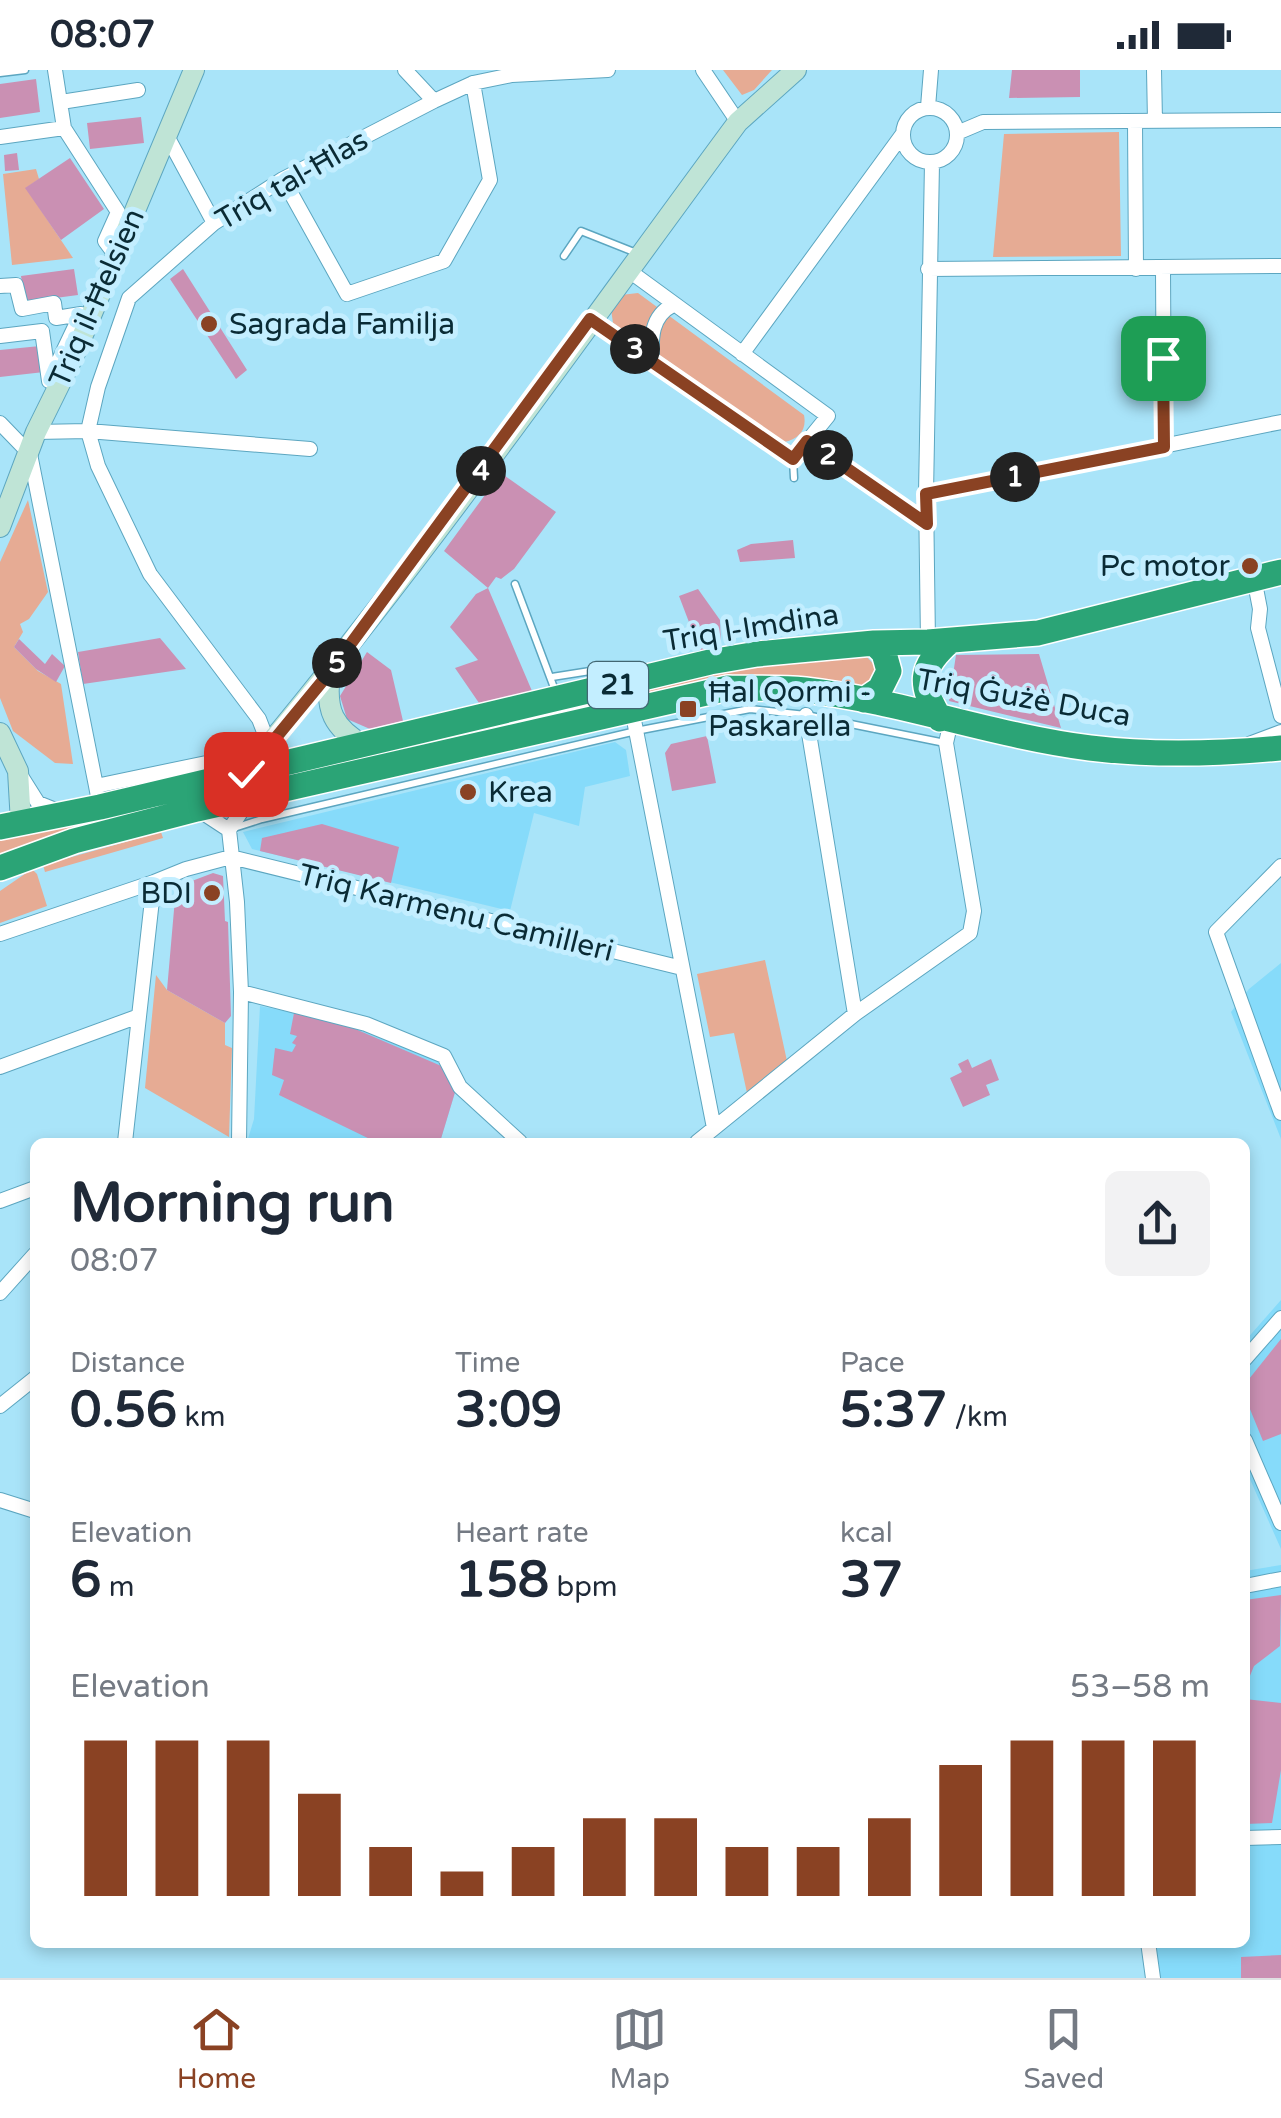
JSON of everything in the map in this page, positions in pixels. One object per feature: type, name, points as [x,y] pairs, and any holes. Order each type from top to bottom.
[{"type":"highway","name":"Triq l-Imdina","points":[[0,868],[74,841],[196,809],[248,785],[554,688],[757,654],[1038,633],[1281,572]]},
{"type":"highway","points":[[939,642],[925,670],[930,701],[946,728]]},
{"type":"highway","points":[[864,700],[880,689],[890,671],[884,654],[874,643]]},
{"type":"highway","name":"Triq l-Imdina","points":[[10,825],[65,814],[98,797],[248,785],[634,721],[728,688],[802,690],[864,700]]},
{"type":"highway","name":"Triq Ġużè Duca","points":[[864,700],[946,728],[1089,748],[1185,755],[1281,748]]},
{"type":"street","points":[[55,70],[64,128],[118,212],[105,242],[116,256]]},
{"type":"street","name":"Triq il-Ħelsien","points":[[0,527],[71,347],[116,256],[194,70]]},
{"type":"street","points":[[404,70],[434,101]]},
{"type":"street","name":"Triq tal-Ħlas","points":[[88,431],[98,386],[129,298],[214,223],[282,180],[473,83],[512,75],[608,70]]},
{"type":"street","points":[[704,70],[738,122]]},
{"type":"street","points":[[238,1138],[242,992],[228,830],[248,785],[738,122],[796,70]]},
{"type":"street","points":[[1154,70],[1154,122]]},
{"type":"street","points":[[928,108],[929,72]]},
{"type":"street","points":[[282,180],[348,294],[444,261],[490,180],[473,83]]},
{"type":"street","points":[[61,102],[138,90]]},
{"type":"street","points":[[742,354],[902,135],[909,118],[928,108],[948,115],[957,133],[950,153],[932,162],[914,158],[902,135]]},
{"type":"street","points":[[957,133],[982,122],[1281,120]]},
{"type":"street","points":[[1135,122],[1136,269]]},
{"type":"street","points":[[0,137],[64,128]]},
{"type":"street","points":[[167,136],[214,223]]},
{"type":"street","points":[[932,162],[926,494],[939,642]]},
{"type":"street","points":[[590,319],[793,459],[828,416],[673,305],[634,262]]},
{"type":"street","points":[[928,269],[1281,266]]},
{"type":"street","points":[[1163,269],[1164,447]]},
{"type":"street","points":[[0,286],[16,285],[22,309],[54,304],[56,318],[80,314],[71,347],[49,381],[42,331],[0,336]]},
{"type":"street","points":[[652,360],[650,334],[663,310],[673,305]]},
{"type":"street","points":[[926,494],[1281,422]]},
{"type":"street","points":[[0,423],[30,454],[98,797],[240,756],[256,746],[264,732],[259,719],[150,574],[98,466],[88,431]]},
{"type":"street","points":[[36,432],[88,431],[310,449]]},
{"type":"street","points":[[807,441],[927,524]]},
{"type":"street","points":[[1254,578],[1260,609],[1258,628],[1281,716]]},
{"type":"street","points":[[330,672],[330,716],[365,746]]},
{"type":"street","points":[[806,715],[855,1014]]},
{"type":"street","points":[[634,721],[714,1128]]},
{"type":"street","points":[[702,1138],[855,1014],[970,933],[974,910],[946,728]]},
{"type":"street","name":"Triq Ġużè Duca","points":[[1234,752],[1281,732]]},
{"type":"street","points":[[0,733],[9,774],[10,825]]},
{"type":"street","points":[[9,774],[38,804],[65,814]]},
{"type":"street","points":[[196,809],[228,830]]},
{"type":"street","points":[[0,934],[186,868],[232,857]]},
{"type":"street","name":"Triq Karmenu Camilleri","points":[[232,857],[682,968]]},
{"type":"street","points":[[1281,866],[1216,932],[1281,1113]]},
{"type":"street","points":[[126,1138],[154,882]]},
{"type":"street","points":[[242,992],[366,1024],[444,1056],[460,1087],[516,1138]]},
{"type":"street","points":[[0,1068],[138,1016]]},
{"type":"street","points":[[0,1201],[30,1190]]},
{"type":"street","points":[[0,1293],[30,1260]]},
{"type":"street","points":[[1250,1353],[1281,1318]]},
{"type":"street","points":[[0,1406],[30,1382]]},
{"type":"street","points":[[1250,1452],[1281,1523]]},
{"type":"street","points":[[0,1500],[30,1509]]},
{"type":"street","points":[[1250,1585],[1281,1580]]},
{"type":"street","points":[[1250,1838],[1281,1837]]},
{"type":"street","points":[[1149,1948],[1152,1978]]},
{"type":"lane","points":[[0,74],[25,70]]},
{"type":"lane","points":[[564,256],[581,231],[634,262]]},
{"type":"lane","points":[[793,459],[794,478]]},
{"type":"lane","points":[[515,584],[554,688],[609,668]]},
{"type":"lane","name":"Triq l-Imdina","points":[[228,830],[634,721],[750,709],[946,728]]},
{"type":"shaded area","points":[[723,70],[772,70],[754,90],[742,95]]},
{"type":"shaded area","points":[[1119,132],[1121,256],[993,257],[1004,134]]},
{"type":"shaded area","points":[[36,169],[39,179],[26,188],[73,258],[12,265],[3,174]]},
{"type":"shaded area","points":[[638,293],[804,415],[801,433],[784,442],[613,323],[611,309],[621,295]]},
{"type":"shaded area","points":[[28,500],[48,592],[29,619],[20,624],[23,632],[14,647],[38,671],[61,684],[73,764],[55,763],[13,731],[0,698],[0,562]]},
{"type":"shaded area","points":[[867,657],[876,667],[876,680],[856,687],[804,676],[710,678],[421,746],[0,856],[0,838],[760,662]]},
{"type":"shaded area","points":[[615,742],[626,750],[630,776],[585,787],[579,826],[534,813],[510,911],[252,849],[243,832]]},
{"type":"shaded area","points":[[161,832],[163,838],[45,872],[43,865]]},
{"type":"shaded area","points":[[32,869],[47,906],[0,923],[0,891]]},
{"type":"shaded area","points":[[765,960],[787,1061],[747,1093],[734,1033],[710,1037],[697,974]]},
{"type":"shaded area","points":[[1281,963],[1281,1139],[1231,1012],[1249,989]]},
{"type":"shaded area","points":[[156,975],[167,990],[225,1023],[225,1045],[232,1048],[229,1137],[145,1088]]},
{"type":"shaded area","points":[[260,1006],[339,1022],[442,1063],[456,1089],[441,1138],[248,1138],[254,1119]]},
{"type":"shaded area","points":[[1281,1300],[1281,1549],[1250,1479],[1250,1335]]},
{"type":"shaded area","points":[[1281,1565],[1281,1978],[1146,1978],[1142,1948],[1250,1948],[1250,1570]]},
{"type":"building","points":[[1012,70],[1080,70],[1080,97],[1009,98]]},
{"type":"building","points":[[36,79],[40,112],[0,118],[0,84]]},
{"type":"building","points":[[141,117],[144,143],[90,149],[87,123]]},
{"type":"building","points":[[17,153],[19,170],[5,171],[4,155]]},
{"type":"building","points":[[70,158],[104,209],[61,240],[25,188]]},
{"type":"building","points":[[74,269],[78,295],[25,302],[21,276]]},
{"type":"building","name":"Sagrada Familja","points":[[183,269],[247,370],[236,379],[170,279]]},
{"type":"building","points":[[40,346],[44,372],[0,377],[0,350]]},
{"type":"building","points":[[501,473],[556,512],[514,569],[501,579],[496,577],[488,588],[444,551]]},
{"type":"building","points":[[793,540],[795,558],[740,562],[737,550],[751,544]]},
{"type":"building","points":[[488,588],[532,691],[479,703],[455,668],[478,660],[450,627],[476,594]]},
{"type":"building","points":[[698,589],[720,620],[721,646],[700,651],[679,596]]},
{"type":"building","points":[[160,638],[186,669],[83,684],[78,652]]},
{"type":"building","points":[[19,639],[45,664],[52,654],[65,666],[56,682],[14,647]]},
{"type":"building","points":[[367,652],[391,670],[403,721],[370,729],[347,719],[340,696]]},
{"type":"building","points":[[1039,654],[1061,728],[949,701],[956,655]]},
{"type":"building","points":[[707,736],[716,783],[672,791],[665,753],[671,744]]},
{"type":"building","points":[[322,824],[399,847],[391,883],[260,851],[262,838]]},
{"type":"building","points":[[213,873],[223,876],[228,922],[231,1016],[225,1023],[167,990],[176,887]]},
{"type":"building","points":[[294,1013],[339,1022],[446,1068],[456,1089],[441,1138],[368,1138],[279,1095],[284,1080],[272,1075],[275,1048],[292,1052],[297,1036],[290,1034]]},
{"type":"building","points":[[968,1059],[972,1068],[991,1059],[999,1080],[986,1085],[990,1095],[963,1107],[950,1078],[962,1072],[958,1064]]},
{"type":"building","points":[[1281,1339],[1281,1434],[1263,1441],[1250,1409],[1250,1378]]},
{"type":"building","points":[[1281,1595],[1280,1646],[1254,1666],[1250,1676],[1250,1599]]},
{"type":"building","points":[[1250,1700],[1281,1703],[1281,1770],[1272,1823],[1250,1824]]},
{"type":"building","points":[[1281,1955],[1281,1978],[1241,1978],[1241,1957]]},
{"type":"place","name":"Sagrada Familja","points":[[209,324]]},
{"type":"place","name":"Pc motor","points":[[1250,566]]},
{"type":"place","name":"Ħal Qormi - Paskarella","points":[[688,709]]},
{"type":"place","name":"Krea","points":[[468,792]]},
{"type":"place","name":"BDI","points":[[212,893]]},
{"type":"route","points":[[246,774],[330,672],[448,516],[590,319],[793,459],[807,441],[927,524],[926,494],[1164,447],[1163,358]]}]
